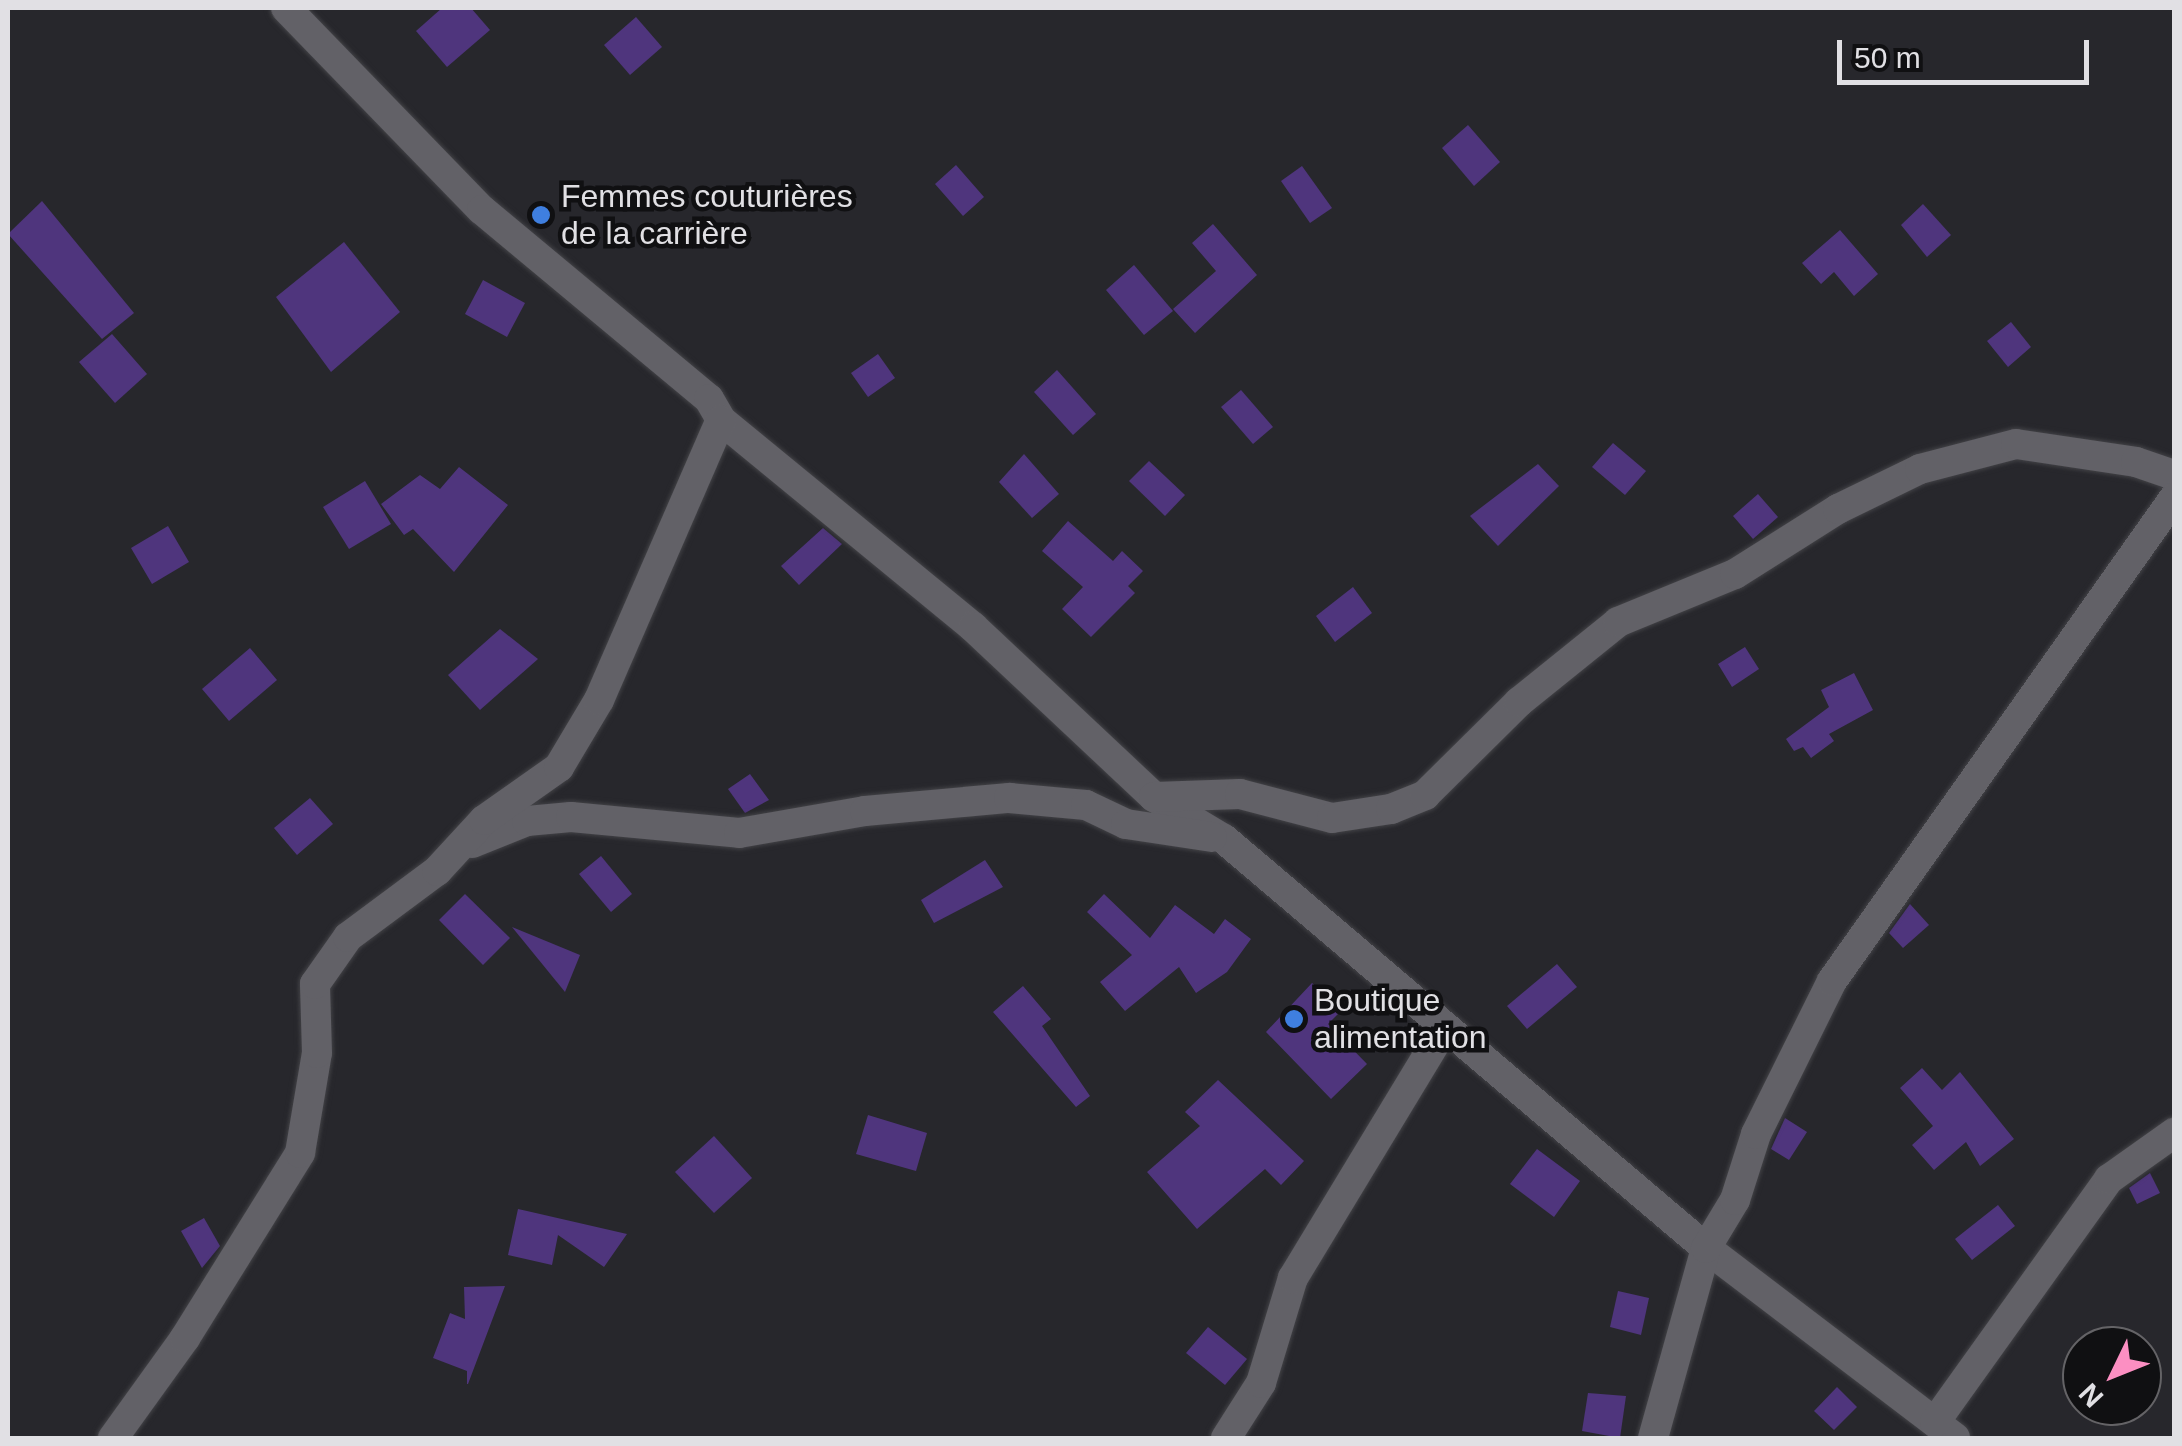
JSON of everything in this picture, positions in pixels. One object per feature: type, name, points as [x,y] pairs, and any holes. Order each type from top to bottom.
[{"type":"street","points":[[286,8],[482,210],[709,399],[721,420],[972,627],[1154,796],[1224,838],[1706,1248],[1945,1430],[2109,1179],[2174,1133]]},
{"type":"street","points":[[114,1438],[185,1338],[300,1153],[317,1054],[315,984],[348,936],[458,849],[484,820],[559,767],[599,700],[721,420]]},
{"type":"street","points":[[1154,796],[1240,794],[1332,818],[1391,809],[1425,794],[1519,702],[1607,629],[1735,574],[1838,509],[1920,469],[2016,444],[2136,462],[2174,474]]},
{"type":"street","points":[[1653,1438],[1706,1248],[1735,1200],[1756,1134],[1832,981],[2174,498]]},
{"type":"street","points":[[458,849],[527,821],[556,818],[738,833],[866,811],[1008,798],[1086,805],[1126,824],[1224,838]]},
{"type":"street","points":[[1226,1438],[1260,1383],[1293,1278],[1450,1030]]},
{"type":"building","points":[[442,8],[471,8],[490,30],[447,67],[416,31]]},
{"type":"building","points":[[636,17],[662,47],[630,75],[604,45]]},
{"type":"building","points":[[1468,125],[1500,162],[1474,186],[1442,148]]},
{"type":"building","points":[[956,165],[984,197],[963,216],[935,184]]},
{"type":"building","points":[[1302,166],[1332,208],[1310,223],[1281,181]]},
{"type":"building","points":[[42,201],[134,313],[102,339],[8,234]]},
{"type":"building","points":[[1923,204],[1951,235],[1927,257],[1901,225]]},
{"type":"building","points":[[1213,224],[1257,275],[1195,333],[1173,309],[1216,271],[1192,243]]},
{"type":"building","points":[[1840,230],[1878,274],[1854,296],[1834,272],[1821,284],[1802,263]]},
{"type":"building","points":[[344,242],[400,312],[331,372],[276,297]]},
{"type":"building","points":[[1134,265],[1173,311],[1144,335],[1106,290]]},
{"type":"building","points":[[483,280],[525,303],[507,337],[465,314]]},
{"type":"building","points":[[2011,322],[2031,347],[2008,367],[1987,341]]},
{"type":"building","points":[[112,334],[147,374],[115,403],[79,362]]},
{"type":"building","points":[[878,354],[895,378],[868,397],[851,373]]},
{"type":"building","points":[[1057,370],[1096,414],[1073,435],[1034,392]]},
{"type":"building","points":[[1241,390],[1273,427],[1253,444],[1221,407]]},
{"type":"building","points":[[1613,443],[1646,471],[1625,495],[1592,467]]},
{"type":"building","points":[[1024,454],[1059,494],[1032,518],[999,482]]},
{"type":"building","points":[[1149,461],[1185,495],[1165,516],[1129,481]]},
{"type":"building","points":[[1538,464],[1559,486],[1498,546],[1470,516]]},
{"type":"building","points":[[459,467],[508,505],[454,572],[413,529],[404,535],[381,504],[420,475],[440,489]]},
{"type":"building","points":[[365,481],[391,524],[349,549],[323,507]]},
{"type":"building","points":[[1758,494],[1778,517],[1753,539],[1733,516]]},
{"type":"building","points":[[1068,521],[1113,561],[1122,551],[1143,571],[1128,586],[1135,593],[1091,637],[1062,609],[1083,587],[1042,551]]},
{"type":"building","points":[[168,526],[189,562],[152,584],[131,548]]},
{"type":"building","points":[[823,528],[842,544],[799,585],[781,566]]},
{"type":"building","points":[[1353,587],[1372,613],[1335,642],[1316,616]]},
{"type":"building","points":[[500,629],[538,659],[480,710],[448,675]]},
{"type":"building","points":[[1745,647],[1759,669],[1732,687],[1718,664]]},
{"type":"building","points":[[250,648],[277,680],[229,721],[202,689]]},
{"type":"building","points":[[1854,673],[1873,710],[1829,734],[1834,741],[1811,758],[1803,747],[1794,751],[1786,739],[1829,707],[1821,690]]},
{"type":"building","points":[[750,774],[769,800],[745,813],[728,789]]},
{"type":"building","points":[[310,798],[333,824],[297,855],[274,828]]},
{"type":"building","points":[[601,856],[632,894],[611,912],[579,874]]},
{"type":"building","points":[[985,860],[1003,887],[934,923],[921,900]]},
{"type":"building","points":[[465,894],[510,938],[483,965],[439,920]]},
{"type":"building","points":[[1104,894],[1150,938],[1175,905],[1214,934],[1225,919],[1251,939],[1227,972],[1196,993],[1179,967],[1125,1011],[1100,982],[1132,955],[1087,912]]},
{"type":"building","points":[[1910,904],[1929,925],[1903,948],[1889,933]]},
{"type":"building","points":[[512,927],[580,955],[565,992]]},
{"type":"building","points":[[1557,964],[1577,987],[1527,1029],[1507,1006]]},
{"type":"building","points":[[1312,983],[1342,1010],[1328,1024],[1367,1064],[1331,1099],[1266,1032]]},
{"type":"building","points":[[1023,986],[1051,1019],[1042,1026],[1090,1096],[1076,1107],[993,1012]]},
{"type":"building","points":[[1922,1068],[1942,1090],[1960,1072],[2014,1139],[1980,1166],[1966,1142],[1934,1170],[1912,1145],[1933,1126],[1900,1088]]},
{"type":"building","points":[[1218,1080],[1304,1161],[1281,1185],[1265,1169],[1197,1229],[1147,1172],[1200,1126],[1185,1112]]},
{"type":"building","points":[[868,1115],[927,1133],[916,1171],[856,1154]]},
{"type":"building","points":[[1785,1118],[1807,1132],[1789,1160],[1771,1149]]},
{"type":"building","points":[[714,1136],[752,1178],[714,1213],[675,1172]]},
{"type":"building","points":[[1537,1149],[1580,1181],[1554,1217],[1510,1184]]},
{"type":"building","points":[[2150,1173],[2160,1193],[2137,1204],[2129,1188]]},
{"type":"building","points":[[1998,1205],[2015,1226],[1972,1260],[1955,1239]]},
{"type":"building","points":[[518,1209],[627,1234],[604,1267],[558,1235],[552,1265],[508,1255]]},
{"type":"building","points":[[204,1218],[220,1246],[202,1268],[181,1231]]},
{"type":"building","points":[[505,1286],[467,1384],[467,1371],[433,1358],[450,1313],[465,1319],[464,1287]]},
{"type":"building","points":[[1618,1291],[1649,1298],[1641,1335],[1610,1327]]},
{"type":"building","points":[[1208,1327],[1247,1359],[1225,1385],[1186,1353]]},
{"type":"building","points":[[1837,1387],[1857,1407],[1834,1430],[1814,1411]]},
{"type":"building","points":[[1588,1393],[1626,1396],[1620,1438],[1582,1431]]},
{"type":"place","name":"Femmes couturières de la carrière","points":[[541,215]]},
{"type":"place","name":"Boutique alimentation","points":[[1294,1019]]}]
